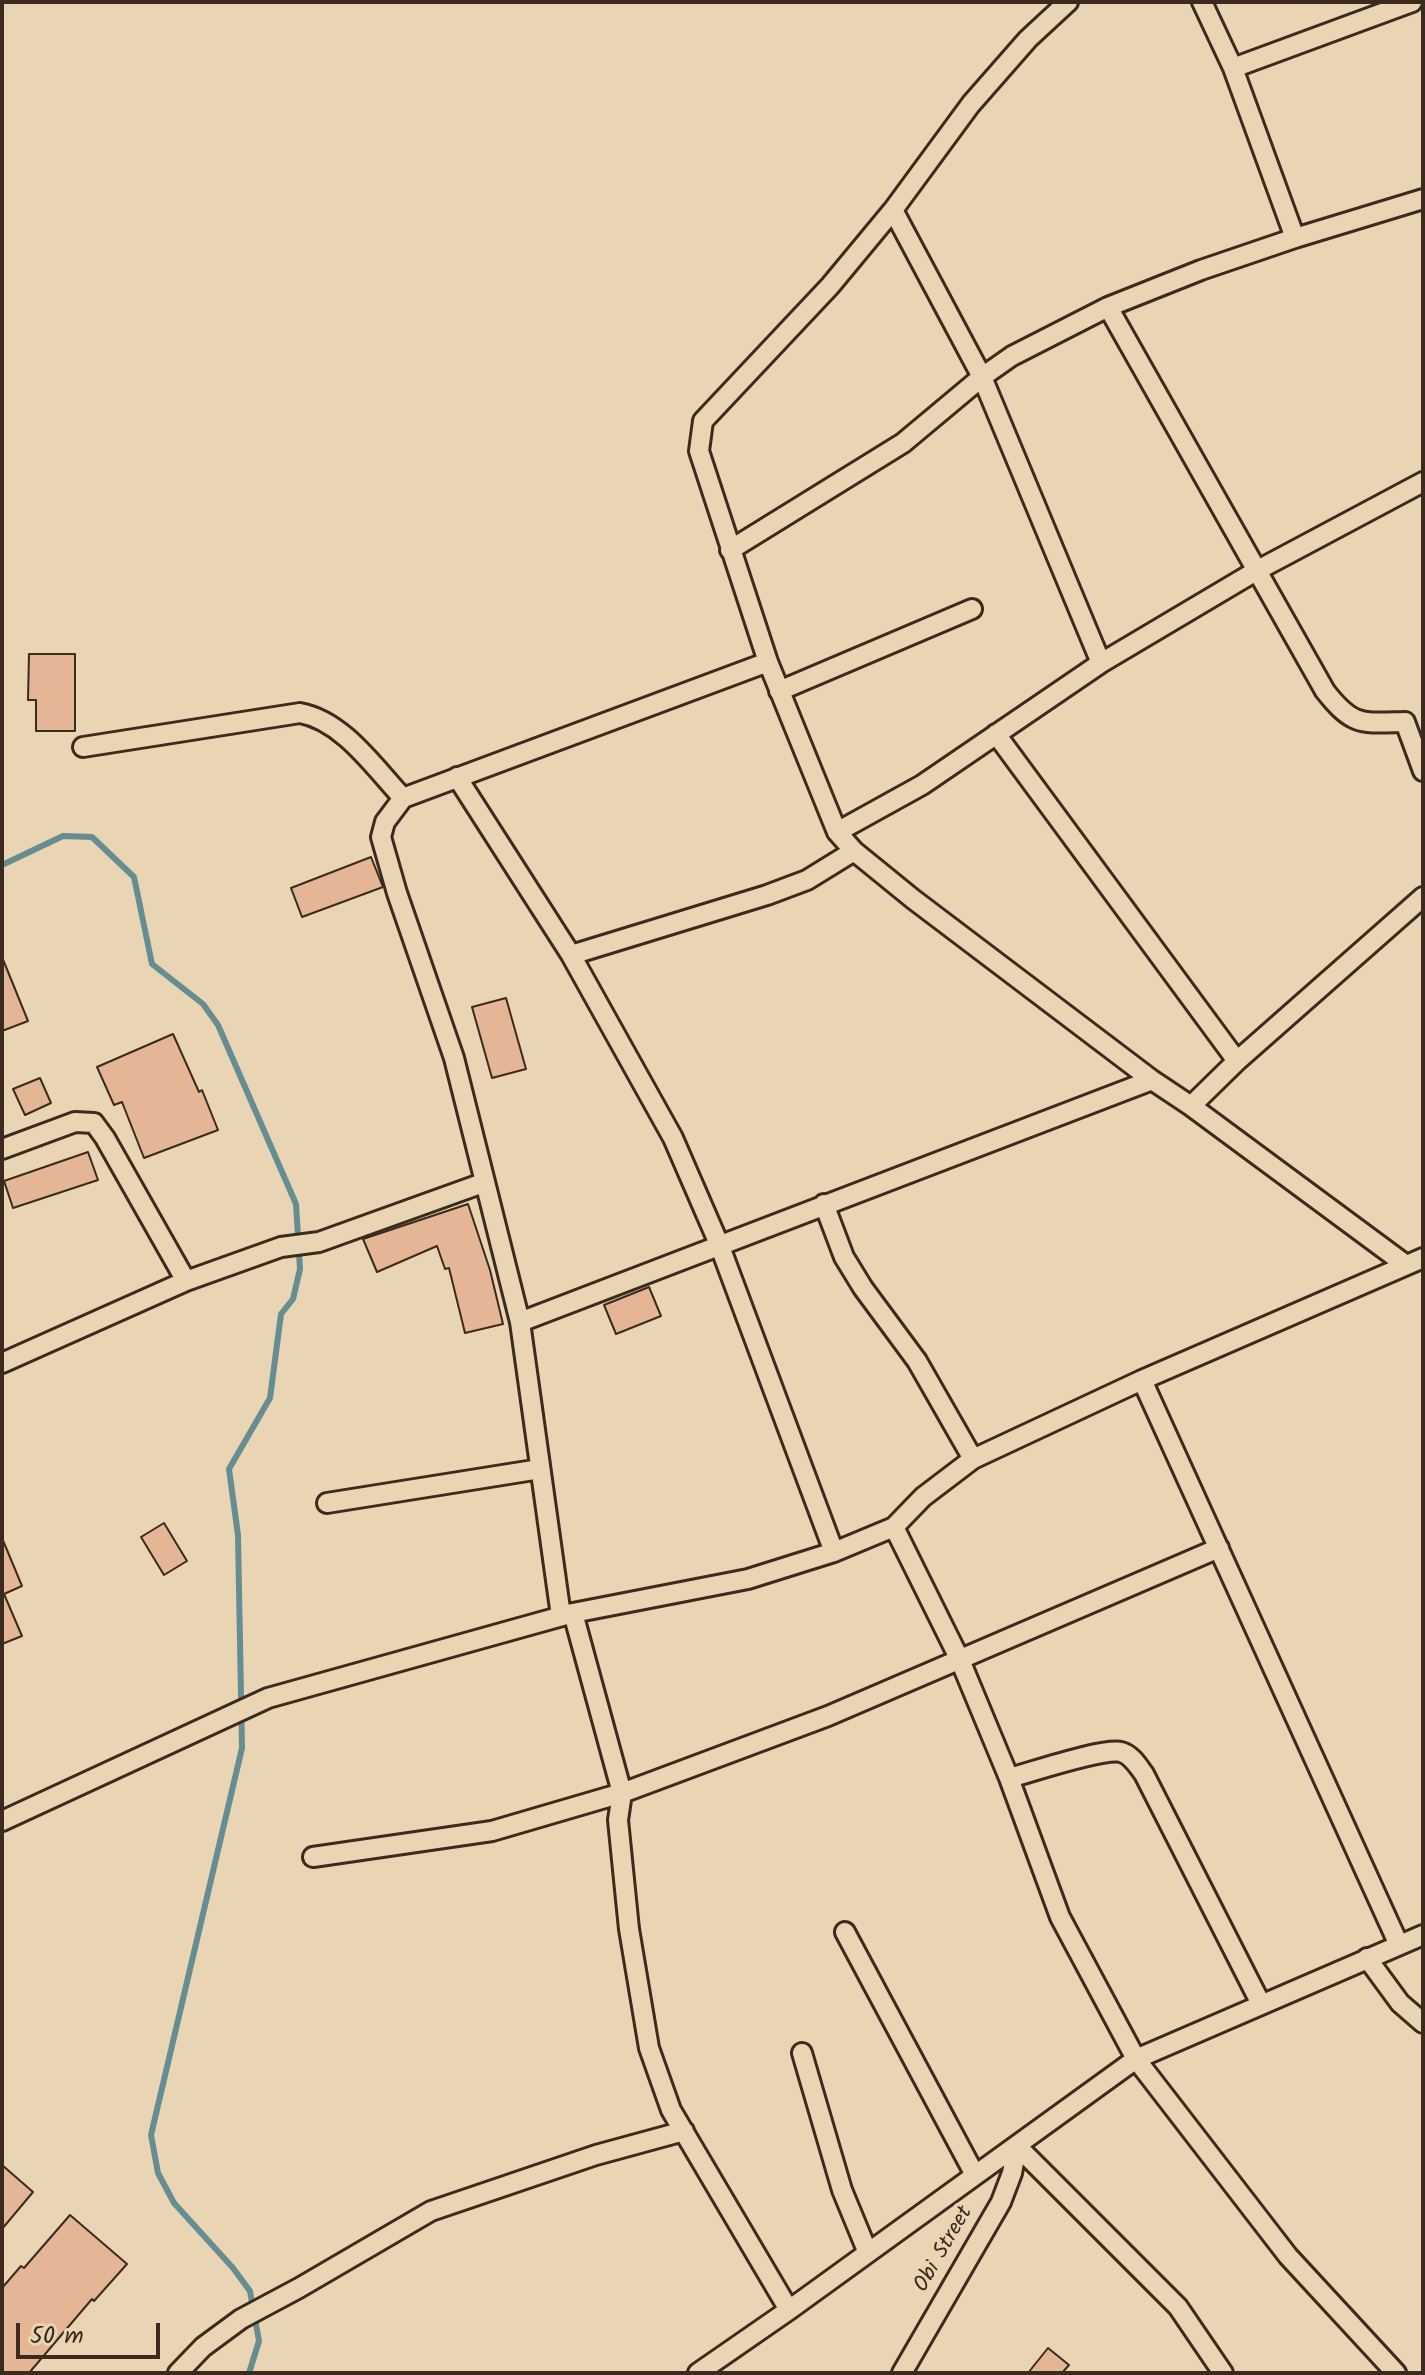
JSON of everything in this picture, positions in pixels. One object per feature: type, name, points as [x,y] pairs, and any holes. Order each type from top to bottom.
[{"type":"street","points":[[1068,2],[1028,39],[971,104],[893,210],[830,286],[703,421],[699,451],[768,662],[837,832],[854,851],[1152,1080],[1415,1261]]},
{"type":"street","points":[[1202,2],[1233,68],[1295,238]]},
{"type":"street","points":[[1233,68],[1412,2]]},
{"type":"street","points":[[730,550],[903,443],[1012,356],[1108,307],[1201,270],[1423,199]]},
{"type":"street","points":[[893,210],[982,377],[1101,663]]},
{"type":"street","points":[[1108,307],[1325,691],[1343,714],[1366,723],[1414,720],[1423,771]]},
{"type":"street","points":[[837,832],[922,785],[1101,663],[1256,571],[1423,482]]},
{"type":"street","points":[[779,691],[972,609]]},
{"type":"street","points":[[768,662],[403,798],[385,822],[381,837],[454,1058],[520,1322],[540,1469],[567,1614],[622,1793],[618,1820],[629,1929],[649,2048],[671,2110],[789,2310]]},
{"type":"street","points":[[83,747],[300,713],[324,719],[403,798]]},
{"type":"street","points":[[996,734],[1237,1061]]},
{"type":"street","points":[[457,777],[571,955],[673,1138],[719,1244],[834,1552]]},
{"type":"street","points":[[571,955],[767,895],[807,880],[854,851]]},
{"type":"street","points":[[1191,1106],[1237,1061],[1423,897]]},
{"type":"street","points":[[520,1322],[1152,1080]]},
{"type":"street","points":[[2,1149],[75,1122],[94,1123],[186,1281]]},
{"type":"street","points":[[2,1363],[186,1281],[281,1247],[319,1242],[483,1183]]},
{"type":"street","points":[[824,1204],[844,1257],[917,1361],[973,1459]]},
{"type":"street","points":[[2,1821],[268,1698],[567,1614],[748,1579],[834,1552],[894,1527],[923,1497],[973,1459],[1142,1380],[1415,1261]]},
{"type":"street","points":[[1142,1380],[1399,1945]]},
{"type":"street","points":[[327,1503],[540,1469]]},
{"type":"street","points":[[894,1527],[960,1660],[1009,1778],[1060,1917],[1136,2059],[1288,2256],[1396,2373]]},
{"type":"street","points":[[313,1857],[492,1831],[622,1793],[828,1716],[1219,1548]]},
{"type":"street","points":[[1009,1778],[1100,1754],[1121,1752],[1133,1759],[1144,1774],[1261,2004]]},
{"type":"street","points":[[845,1932],[975,2175]]},
{"type":"street","points":[[698,2373],[1136,2059],[1423,1935]]},
{"type":"street","points":[[1367,1958],[1400,2003],[1423,2023]]},
{"type":"street","points":[[802,2053],[842,2190],[868,2253]]},
{"type":"street","points":[[178,2373],[203,2347],[241,2319],[431,2211],[596,2155],[684,2131]]},
{"type":"street","points":[[1017,2146],[1178,2307],[1223,2373]]},
{"type":"street","name":"Obi Street","points":[[902,2373],[1001,2202],[1012,2173],[1017,2146]]},
{"type":"building","points":[[29,654],[75,654],[75,731],[36,731],[36,700],[28,700]]},
{"type":"building","points":[[371,857],[383,887],[302,917],[291,888]]},
{"type":"building","points":[[2,957],[28,1021],[2,1031]]},
{"type":"building","points":[[506,998],[526,1069],[492,1078],[472,1007]]},
{"type":"building","points":[[173,1034],[199,1092],[202,1090],[218,1130],[144,1158],[122,1102],[114,1105],[97,1067]]},
{"type":"building","points":[[40,1078],[51,1103],[25,1115],[13,1089]]},
{"type":"building","points":[[88,1152],[98,1180],[13,1208],[4,1181]]},
{"type":"building","points":[[468,1204],[490,1270],[503,1324],[465,1333],[449,1268],[445,1269],[437,1246],[377,1272],[363,1239]]},
{"type":"building","points":[[649,1287],[661,1316],[616,1334],[604,1305]]},
{"type":"building","points":[[164,1523],[187,1561],[164,1575],[141,1537]]},
{"type":"building","points":[[2,1538],[22,1586],[4,1594],[22,1636],[2,1644]]},
{"type":"building","points":[[2,2165],[33,2192],[2,2229]]},
{"type":"building","points":[[70,2215],[127,2264],[94,2301],[92,2299],[29,2373],[2,2373],[2,2288],[21,2266],[24,2268]]},
{"type":"building","points":[[1048,2348],[1069,2365],[1062,2373],[1028,2373]]},
{"type":"waterway","points":[[2,865],[63,836],[92,837],[134,877],[152,964],[203,1004],[218,1025],[296,1204],[300,1269],[293,1299],[281,1314],[270,1398],[229,1469],[238,1535],[242,1748],[151,2135],[158,2173],[174,2203],[250,2291],[259,2341],[249,2373]]}]
